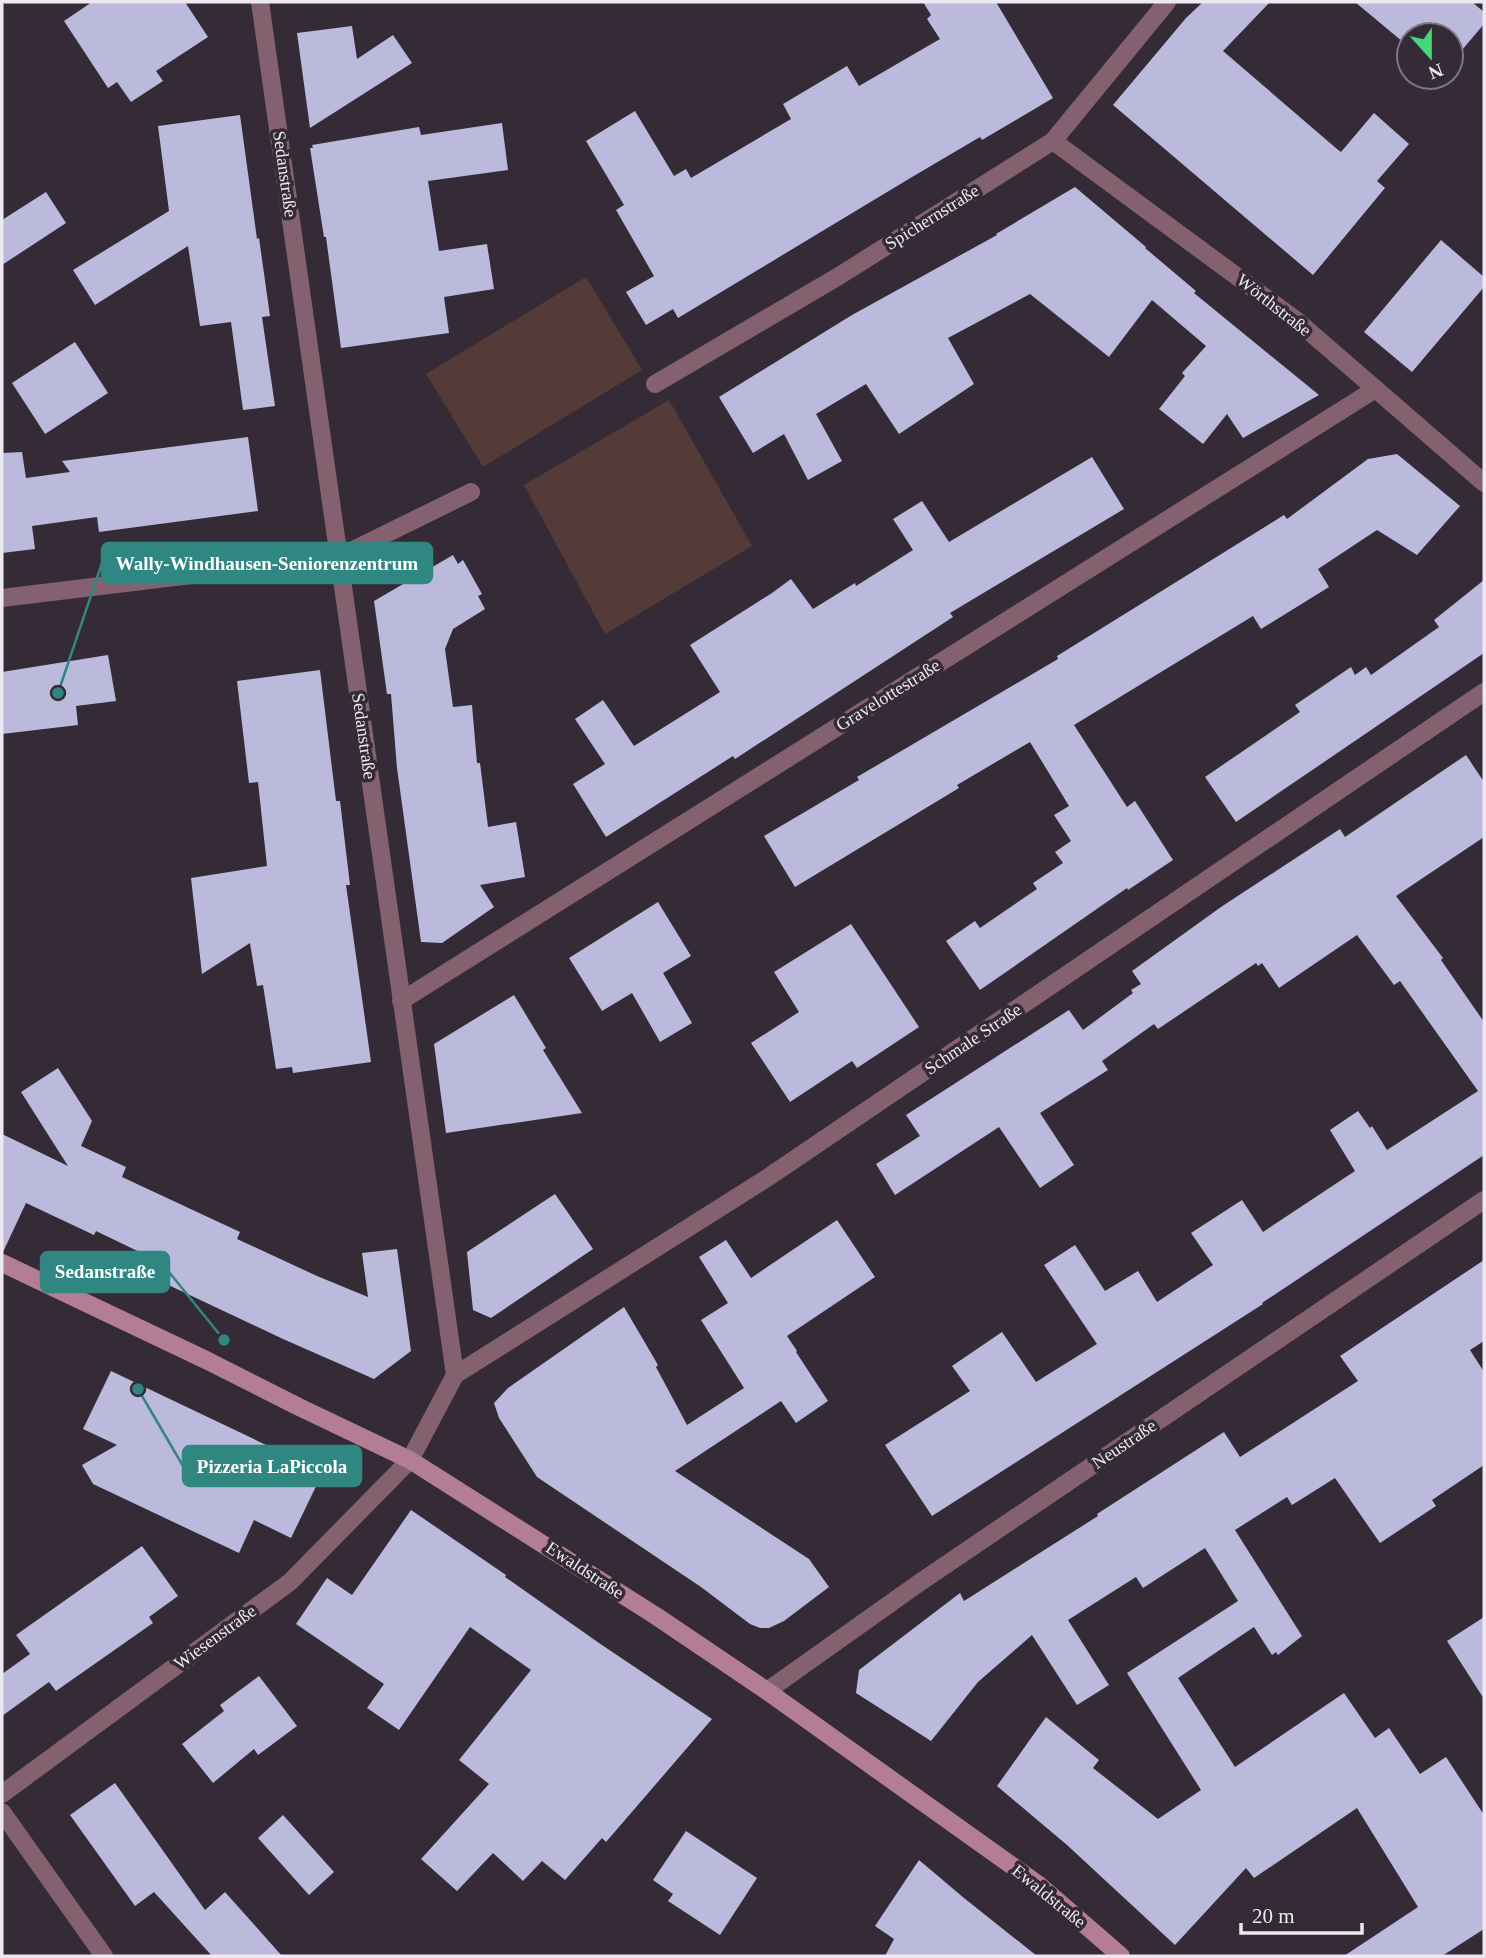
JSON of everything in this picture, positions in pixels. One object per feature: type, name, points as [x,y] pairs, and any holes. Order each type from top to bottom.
[{"type":"main road","name":"Ewaldstraße","points":[[2,1263],[411,1460],[645,1609],[767,1691],[1039,1885],[1121,1956]]},
{"type":"street","name":"Sedanstraße","points":[[260,2],[455,1375]]},
{"type":"street","name":"Spichernstraße","points":[[655,384],[839,276],[1053,141],[1167,2]]},
{"type":"street","name":"Wörthstraße","points":[[1053,141],[1296,320],[1484,483]]},
{"type":"street","name":"Gravelottestraße","points":[[401,1001],[1374,390]]},
{"type":"street","points":[[2,598],[339,557],[471,492]]},
{"type":"street","name":"Schmale Straße","points":[[455,1375],[767,1178],[1484,692]]},
{"type":"street","name":"Neustraße","points":[[767,1691],[919,1583],[1484,1200]]},
{"type":"street","points":[[411,1460],[455,1375]]},
{"type":"street","name":"Wiesenstraße","points":[[2,1794],[290,1582],[411,1460]]},
{"type":"street","points":[[2,1812],[104,1956]]},
{"type":"shaded area","points":[[586,277],[642,370],[483,467],[426,374]]},
{"type":"shaded area","points":[[669,400],[752,546],[605,634],[524,485]]},
{"type":"building","points":[[92,2],[185,2],[208,37],[156,71],[163,81],[131,102],[117,82],[108,88],[64,21]]},
{"type":"building","points":[[923,2],[996,2],[1053,98],[982,140],[980,137],[678,318],[673,309],[646,325],[626,292],[654,276],[616,210],[624,205],[586,141],[635,111],[674,176],[686,169],[691,178],[791,119],[783,104],[847,66],[859,86],[940,39],[927,19],[931,15]]},
{"type":"building","points":[[1203,2],[1270,2],[1223,51],[1341,152],[1374,113],[1409,144],[1377,181],[1385,188],[1313,275],[1113,105],[1186,18]]},
{"type":"building","points":[[1355,2],[1472,2],[1484,12],[1484,24],[1465,46],[1465,21],[1395,21],[1395,35]]},
{"type":"building","points":[[352,26],[357,59],[393,35],[412,63],[310,128],[297,33]]},
{"type":"building","points":[[240,115],[270,316],[262,317],[275,406],[243,410],[231,322],[200,326],[188,246],[95,305],[73,270],[169,211],[158,126]]},
{"type":"building","points":[[502,123],[508,170],[428,181],[439,251],[487,244],[494,289],[444,297],[449,333],[341,348],[326,237],[310,148],[313,148],[312,145],[419,127],[421,135]]},
{"type":"building","points":[[1075,187],[1196,291],[1194,293],[1319,395],[1243,438],[1227,414],[1203,444],[1159,409],[1185,376],[1182,373],[1206,346],[1152,300],[1109,357],[1030,294],[948,338],[974,384],[899,434],[866,384],[816,414],[842,461],[808,480],[784,434],[753,453],[719,397],[852,315],[997,235]]},
{"type":"building","points":[[46,192],[66,223],[2,265],[2,220]]},
{"type":"building","points":[[1441,240],[1484,277],[1484,287],[1412,372],[1364,332]]},
{"type":"building","points":[[75,342],[108,393],[45,434],[12,383]]},
{"type":"building","points":[[248,437],[258,511],[99,532],[97,517],[32,526],[35,549],[2,553],[2,453],[22,452],[26,478],[70,472],[62,461]]},
{"type":"building","points":[[1397,454],[1460,506],[1417,555],[1377,530],[1318,569],[1329,587],[1261,629],[1253,616],[1074,725],[1127,807],[1135,801],[1173,860],[1128,890],[1127,888],[980,990],[946,941],[975,921],[980,928],[1037,889],[1033,883],[1063,863],[1055,852],[1071,841],[1054,815],[1069,806],[1030,742],[795,887],[764,836],[859,780],[857,777],[1058,659],[1057,656],[1284,515],[1287,519],[1368,459]]},
{"type":"building","points":[[1092,457],[1124,509],[950,613],[953,617],[735,759],[733,756],[606,837],[573,784],[605,764],[575,719],[603,700],[634,746],[720,692],[690,645],[791,579],[813,609],[913,550],[893,519],[922,501],[949,542]]},
{"type":"building","points":[[453,555],[458,564],[463,560],[482,594],[478,596],[485,609],[453,629],[445,649],[453,707],[472,705],[477,763],[480,763],[488,827],[516,822],[525,877],[480,885],[494,907],[442,943],[421,942],[397,768],[391,694],[387,694],[374,601]]},
{"type":"building","points":[[1484,580],[1484,653],[1236,822],[1205,777],[1300,712],[1295,705],[1351,667],[1355,675],[1366,667],[1371,675],[1439,627],[1434,620]]},
{"type":"building","points":[[108,655],[116,701],[76,706],[78,725],[2,734],[2,672]]},
{"type":"building","points":[[320,670],[336,801],[340,801],[350,885],[346,885],[371,1062],[293,1073],[292,1067],[276,1069],[263,985],[257,986],[250,943],[202,974],[191,878],[267,866],[258,782],[249,783],[237,681]]},
{"type":"building","points":[[1466,755],[1484,782],[1484,837],[1396,896],[1443,958],[1441,960],[1484,1022],[1484,1155],[1263,1304],[932,1516],[885,1445],[970,1391],[952,1366],[1002,1332],[1036,1382],[1097,1344],[1044,1265],[1075,1245],[1105,1291],[1138,1271],[1157,1302],[1213,1265],[1191,1233],[1242,1200],[1263,1232],[1355,1171],[1330,1130],[1358,1111],[1370,1128],[1372,1126],[1387,1150],[1478,1091],[1400,981],[1394,985],[1357,935],[1279,988],[1262,963],[1258,966],[1256,963],[1158,1029],[1154,1024],[1102,1061],[1108,1070],[1040,1113],[1074,1165],[1040,1188],[999,1127],[895,1195],[876,1164],[920,1136],[906,1115],[1069,1010],[1083,1030],[1141,984],[1132,971],[1221,907],[1340,829],[1345,837]]},
{"type":"building","points":[[658,902],[691,956],[663,973],[692,1023],[660,1042],[632,993],[602,1011],[569,958]]},
{"type":"building","points":[[851,924],[919,1027],[857,1068],[852,1061],[790,1102],[751,1043],[799,1012],[774,972]]},
{"type":"building","points":[[514,995],[546,1048],[543,1050],[582,1113],[446,1133],[434,1044]]},
{"type":"building","points":[[58,1068],[92,1121],[81,1146],[126,1167],[122,1177],[240,1232],[237,1239],[368,1297],[362,1253],[397,1249],[411,1351],[374,1379],[145,1274],[152,1258],[96,1231],[94,1235],[26,1203],[2,1252],[2,1134],[68,1166],[21,1092]]},
{"type":"building","points":[[555,1194],[593,1249],[491,1318],[473,1310],[467,1252]]},
{"type":"building","points":[[837,1220],[875,1277],[787,1336],[828,1401],[796,1423],[781,1401],[675,1471],[809,1559],[829,1587],[784,1621],[769,1628],[760,1628],[750,1624],[701,1587],[537,1477],[499,1418],[494,1403],[508,1388],[624,1307],[658,1365],[656,1367],[687,1425],[744,1388],[701,1320],[728,1303],[699,1257],[726,1240],[751,1278]]},
{"type":"building","points":[[1484,1260],[1484,1341],[1470,1350],[1484,1372],[1484,1465],[1432,1500],[1436,1506],[1380,1543],[1335,1478],[1292,1505],[1287,1497],[1235,1530],[1302,1636],[1278,1655],[1276,1652],[1272,1655],[1254,1627],[1178,1678],[1235,1767],[1344,1693],[1375,1738],[1389,1728],[1420,1774],[1446,1757],[1484,1815],[1484,1929],[1442,1956],[1344,1956],[1418,1907],[1357,1808],[1254,1878],[1246,1868],[1175,1945],[1067,1845],[997,1786],[1046,1717],[1099,1760],[1093,1768],[1158,1819],[1201,1790],[1127,1673],[1238,1601],[1205,1548],[1143,1588],[1136,1577],[1068,1620],[1109,1685],[1077,1705],[1032,1635],[978,1682],[931,1741],[856,1693],[859,1670],[960,1593],[964,1601],[1224,1432],[1240,1457],[1358,1381],[1340,1356]]},
{"type":"building","points":[[111,1371],[323,1472],[291,1538],[254,1520],[239,1553],[93,1484],[82,1465],[117,1445],[83,1429]]},
{"type":"building","points":[[411,1510],[712,1719],[606,1842],[602,1838],[565,1880],[542,1861],[523,1881],[493,1853],[457,1891],[421,1859],[489,1784],[459,1760],[531,1670],[470,1627],[399,1730],[367,1708],[384,1684],[296,1624],[327,1578],[352,1595]]},
{"type":"building","points":[[142,1546],[178,1596],[149,1617],[153,1623],[56,1691],[49,1682],[2,1716],[2,1674],[30,1654],[16,1635]]},
{"type":"building","points":[[1484,1617],[1484,1699],[1447,1641]]},
{"type":"building","points":[[259,1676],[297,1726],[258,1755],[254,1749],[213,1783],[182,1744],[224,1711],[220,1705]]},
{"type":"building","points":[[115,1783],[205,1910],[225,1892],[282,1956],[212,1956],[154,1892],[135,1906],[70,1815]]},
{"type":"building","points":[[283,1815],[334,1872],[309,1895],[258,1838]]},
{"type":"building","points":[[686,1831],[757,1878],[720,1935],[668,1901],[673,1894],[653,1880]]},
{"type":"building","points":[[919,1860],[1037,1956],[885,1956],[894,1939],[875,1926]]},
{"type":"place","name":"Wally-Windhausen-Seniorenzentrum","points":[[58,693]]},
{"type":"place","name":"Sedanstraße","points":[[224,1340]]},
{"type":"place","name":"Pizzeria LaPiccola","points":[[138,1389]]}]
